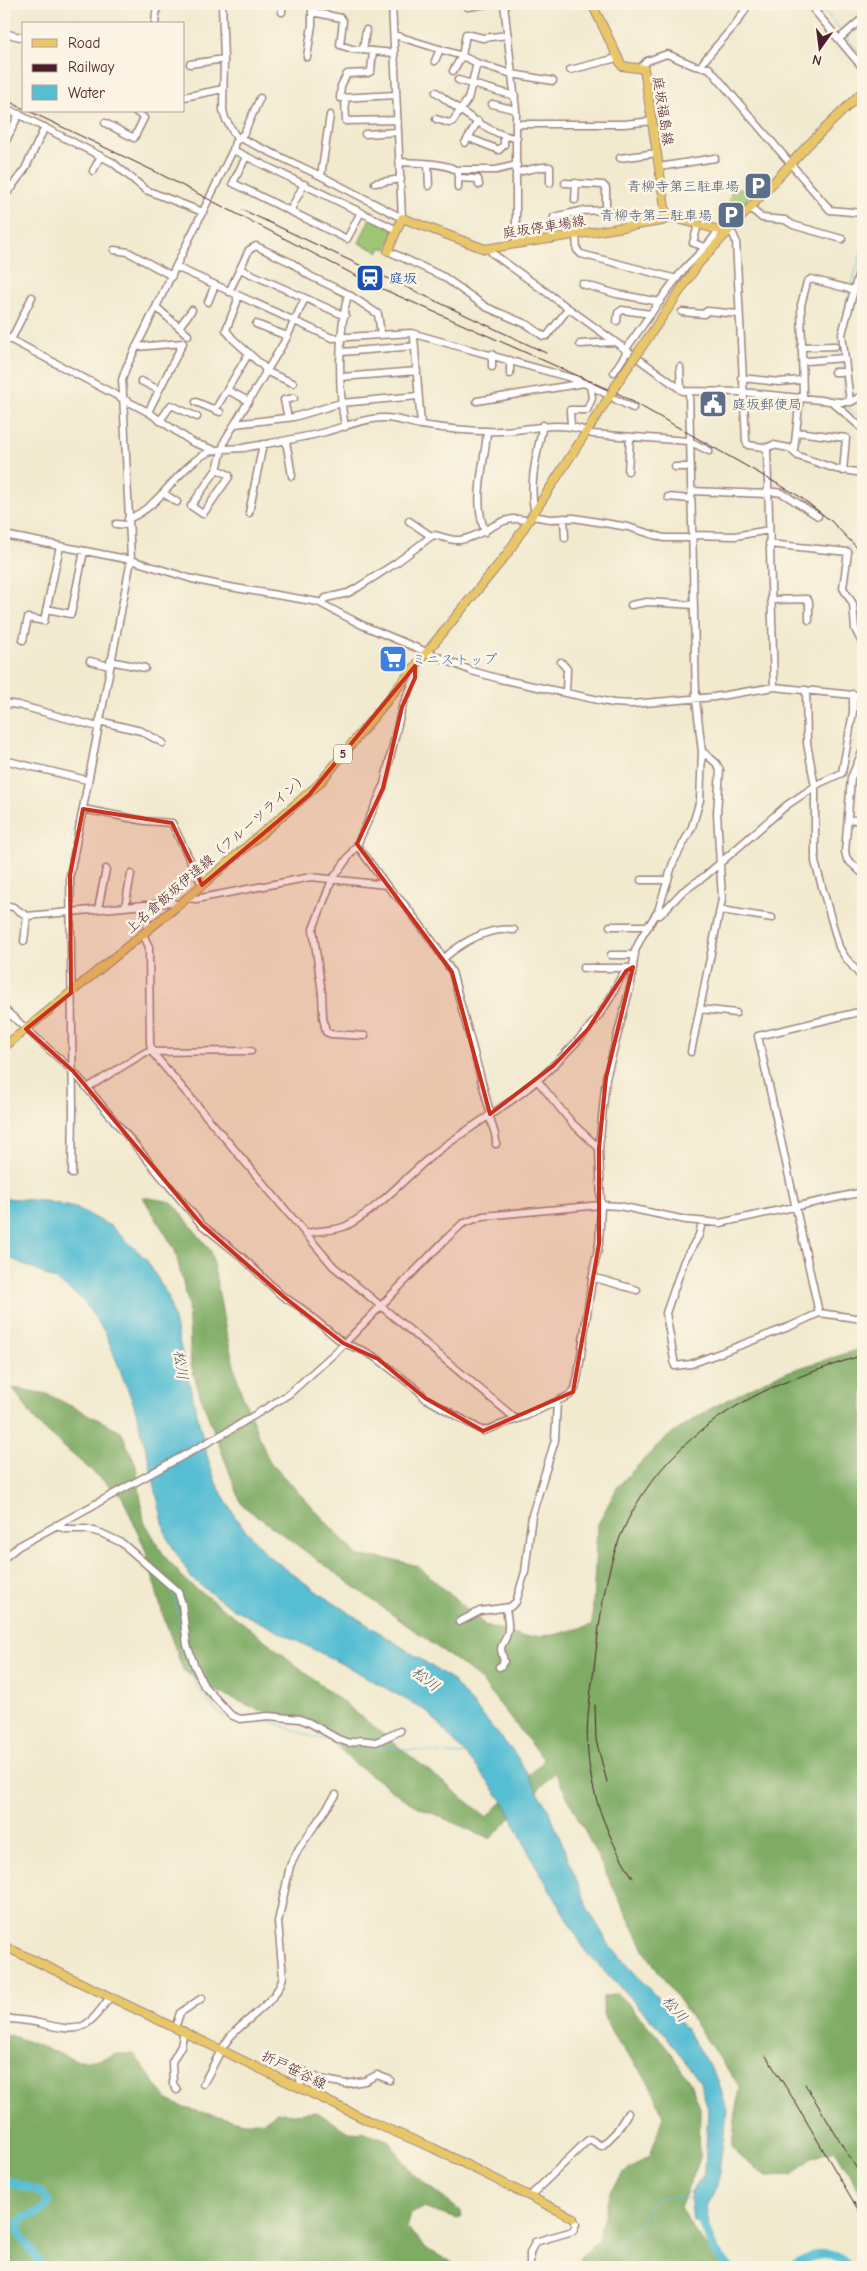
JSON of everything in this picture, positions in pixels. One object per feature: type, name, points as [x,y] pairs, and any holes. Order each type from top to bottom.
[{"type":"main road","points":[[592,4],[617,58]]},
{"type":"main road","name":"庭坂福島線","points":[[617,58],[622,66],[626,68],[641,67],[645,72],[666,214],[670,217]]},
{"type":"main road","name":"5","points":[[727,232],[791,163],[863,91]]},
{"type":"main road","points":[[670,217],[727,232]]},
{"type":"main road","name":"庭坂停車場線","points":[[402,218],[485,249],[490,249],[665,221],[670,217]]},
{"type":"main road","points":[[388,251],[402,218]]},
{"type":"main road","name":"上名倉飯坂伊達線（フルーツライン）","points":[[4,1047],[187,898],[309,795],[507,554],[686,279],[727,232]]},
{"type":"main road","name":"折戸笹谷線","points":[[4,1946],[573,2218]]},
{"type":"street","points":[[156,22],[157,4]]},
{"type":"street","points":[[222,4],[223,113],[239,139],[321,176],[402,218],[392,4]]},
{"type":"street","points":[[282,4],[282,12]]},
{"type":"street","points":[[307,57],[312,26],[312,4]]},
{"type":"street","points":[[468,7],[487,4]]},
{"type":"street","points":[[504,4],[517,124],[516,244]]},
{"type":"street","points":[[700,67],[714,48],[740,20],[748,4]]},
{"type":"street","points":[[809,4],[863,68]]},
{"type":"street","points":[[312,12],[341,18],[343,21],[340,45],[363,50],[394,53]]},
{"type":"street","points":[[839,39],[863,18]]},
{"type":"street","points":[[363,50],[366,30]]},
{"type":"street","points":[[4,33],[22,38]]},
{"type":"street","points":[[452,71],[462,56],[466,34],[483,38],[508,34]]},
{"type":"street","points":[[394,35],[512,74],[553,81]]},
{"type":"street","points":[[435,61],[440,49]]},
{"type":"street","points":[[373,51],[369,73],[347,74],[341,86],[340,98],[396,95]]},
{"type":"street","points":[[641,67],[644,62],[666,54],[700,67],[709,68],[832,211],[863,213]]},
{"type":"street","points":[[570,70],[617,58]]},
{"type":"street","points":[[190,64],[224,59]]},
{"type":"street","points":[[436,119],[452,122],[468,99],[477,63]]},
{"type":"street","points":[[458,80],[515,96]]},
{"type":"street","points":[[185,97],[223,89]]},
{"type":"street","points":[[436,92],[460,110],[504,137],[517,138]]},
{"type":"street","points":[[72,1174],[73,1071],[70,875],[131,560],[122,380],[136,347],[260,98]]},
{"type":"street","points":[[346,98],[346,121],[397,120]]},
{"type":"street","points":[[492,104],[516,110]]},
{"type":"street","points":[[4,107],[112,162],[146,190],[204,212]]},
{"type":"street","points":[[105,123],[134,138],[144,118],[136,112]]},
{"type":"street","points":[[4,145],[19,114]]},
{"type":"street","points":[[321,176],[330,115]]},
{"type":"street","points":[[478,121],[467,140],[499,150],[504,145],[504,137]]},
{"type":"street","points":[[517,124],[624,124],[652,121]]},
{"type":"street","points":[[4,196],[13,187],[25,169],[45,127]]},
{"type":"street","points":[[365,134],[398,132]]},
{"type":"street","points":[[233,150],[397,230]]},
{"type":"street","points":[[620,158],[657,153]]},
{"type":"street","points":[[93,171],[101,156]]},
{"type":"street","points":[[246,157],[233,183],[347,239],[361,212]]},
{"type":"street","points":[[659,166],[715,158]]},
{"type":"street","points":[[400,162],[428,164],[458,170],[536,169],[541,166],[550,167],[550,183]]},
{"type":"street","points":[[428,164],[429,186]]},
{"type":"street","points":[[458,170],[458,188]]},
{"type":"street","points":[[458,178],[478,179],[479,185]]},
{"type":"street","points":[[374,183],[401,179]]},
{"type":"street","points":[[4,182],[13,187]]},
{"type":"street","points":[[565,183],[605,187],[606,210]]},
{"type":"street","points":[[575,200],[576,183]]},
{"type":"street","points":[[290,211],[304,184]]},
{"type":"street","points":[[750,208],[761,218],[784,220],[794,226],[842,239]]},
{"type":"street","points":[[550,239],[554,217],[581,211],[606,210],[612,214],[625,215],[630,226]]},
{"type":"street","points":[[698,225],[693,244],[705,248]]},
{"type":"street","points":[[614,372],[651,314],[677,279],[713,240],[718,230]]},
{"type":"street","points":[[727,232],[733,234],[736,241],[741,378],[746,444],[766,448],[773,445],[790,448],[798,456],[843,471],[863,473]]},
{"type":"street","points":[[576,235],[578,252],[581,254],[677,279]]},
{"type":"street","points":[[229,292],[250,249],[256,246],[292,263],[310,276],[348,294],[379,315],[381,334]]},
{"type":"street","points":[[490,249],[492,253],[681,390],[689,392],[742,392],[845,402],[863,395]]},
{"type":"street","points":[[114,250],[128,252],[172,276]]},
{"type":"street","points":[[388,251],[439,274],[486,307],[528,326],[542,336],[548,336],[568,309]]},
{"type":"street","points":[[845,402],[846,372],[842,334],[863,257]]},
{"type":"street","points":[[176,267],[332,338],[411,333],[492,354],[588,384],[632,408]]},
{"type":"street","points":[[240,269],[344,316]]},
{"type":"street","points":[[794,451],[801,397],[801,304],[808,280],[811,279],[853,290]]},
{"type":"street","points":[[582,284],[617,294],[660,302]]},
{"type":"street","points":[[208,302],[215,285]]},
{"type":"street","points":[[345,427],[341,403],[341,378],[342,338],[348,294]]},
{"type":"street","points":[[237,296],[237,302],[226,330],[266,370],[292,383]]},
{"type":"street","points":[[11,340],[32,297]]},
{"type":"street","points":[[217,469],[229,475],[229,477],[203,514],[191,506],[217,469],[218,449],[287,336],[305,298]]},
{"type":"street","points":[[156,307],[188,335]]},
{"type":"street","points":[[179,327],[192,310]]},
{"type":"street","points":[[617,321],[618,312],[622,310],[651,314]]},
{"type":"street","points":[[682,312],[704,314],[707,311],[738,314]]},
{"type":"street","points":[[256,324],[287,336]]},
{"type":"street","points":[[411,333],[414,336],[415,346],[420,425]]},
{"type":"street","points":[[4,336],[148,412],[192,442],[218,449]]},
{"type":"street","points":[[136,347],[183,342],[148,412]]},
{"type":"street","points":[[580,344],[614,342]]},
{"type":"street","points":[[342,352],[415,346]]},
{"type":"street","points":[[801,347],[835,346]]},
{"type":"street","points":[[196,402],[218,411],[227,390],[249,353]]},
{"type":"street","points":[[492,354],[492,367]]},
{"type":"street","points":[[807,361],[844,358]]},
{"type":"street","points":[[510,360],[510,374]]},
{"type":"street","points":[[680,367],[681,390]]},
{"type":"street","points":[[341,378],[417,371]]},
{"type":"street","points":[[834,372],[846,372]]},
{"type":"street","points":[[741,378],[779,382],[801,380]]},
{"type":"street","points":[[140,381],[159,390]]},
{"type":"street","points":[[477,401],[588,384]]},
{"type":"street","points":[[571,426],[570,410],[587,410],[592,398],[588,384]]},
{"type":"street","points":[[227,390],[249,401]]},
{"type":"street","points":[[4,1009],[73,1071],[202,1225],[242,1257],[284,1297],[301,1308],[344,1344],[364,1351],[378,1359],[419,1391],[425,1398],[483,1431],[516,1419],[570,1395],[576,1386],[586,1329],[592,1277],[599,1244],[602,1205],[599,1148],[606,1078],[635,955],[642,936],[656,915],[673,863],[692,827],[698,811],[702,751],[696,699],[689,392]]},
{"type":"street","points":[[235,424],[288,418],[341,403],[418,396]]},
{"type":"street","points":[[288,418],[284,400],[294,398]]},
{"type":"street","points":[[831,401],[863,429]]},
{"type":"street","points":[[160,421],[171,405],[198,417]]},
{"type":"street","points":[[116,524],[128,522],[145,511],[200,457],[218,449],[286,441],[375,418],[420,425],[487,431],[503,431],[542,425],[571,426],[584,430]]},
{"type":"street","points":[[532,517],[534,468],[542,425]]},
{"type":"street","points":[[485,532],[480,517],[479,496],[487,431]]},
{"type":"street","points":[[797,432],[846,438],[843,471]]},
{"type":"street","points":[[592,434],[689,441],[709,451]]},
{"type":"street","points":[[628,471],[630,438]]},
{"type":"street","points":[[286,441],[292,476]]},
{"type":"street","points":[[249,513],[263,444]]},
{"type":"street","points":[[766,448],[774,687]]},
{"type":"street","points":[[675,467],[690,467]]},
{"type":"street","points":[[690,491],[782,493],[818,516]]},
{"type":"street","points":[[163,493],[177,502]]},
{"type":"street","points":[[668,497],[691,499]]},
{"type":"street","points":[[409,521],[431,536],[458,540],[485,532],[501,521],[512,518],[532,517],[601,522],[664,538],[735,536],[769,530]]},
{"type":"street","points":[[564,518],[565,538]]},
{"type":"street","points":[[4,535],[131,560],[200,581],[321,603],[362,625],[472,671],[500,679],[624,704],[696,699],[774,687],[863,696]]},
{"type":"street","points":[[321,603],[326,598],[348,593],[357,588],[402,560],[431,536]]},
{"type":"street","points":[[769,544],[848,552],[842,588],[853,604],[855,629],[863,645]]},
{"type":"street","points":[[23,640],[28,618],[44,621],[60,546]]},
{"type":"street","points":[[47,609],[71,614],[84,551]]},
{"type":"street","points":[[771,600],[807,599],[809,601],[809,620]]},
{"type":"street","points":[[631,605],[647,602],[694,605]]},
{"type":"street","points":[[90,661],[145,668]]},
{"type":"street","points":[[560,662],[568,669],[566,693]]},
{"type":"street","points":[[364,1036],[328,1034],[323,1017],[323,1002],[313,929],[332,880],[357,845],[383,788],[402,707],[415,678],[416,671],[414,666]]},
{"type":"street","points":[[806,690],[807,743],[815,786],[814,851],[817,873],[839,947],[845,957],[863,977]]},
{"type":"street","points":[[843,771],[853,712],[853,694]]},
{"type":"street","points":[[4,703],[98,724],[140,731],[163,742]]},
{"type":"street","points":[[863,750],[851,776],[845,855],[863,874]]},
{"type":"street","points":[[691,1052],[721,910],[717,813],[720,770],[716,763],[702,751]]},
{"type":"street","points":[[4,760],[87,780]]},
{"type":"street","points":[[656,915],[660,915],[682,892],[719,864],[774,816],[815,786],[843,771]]},
{"type":"street","points":[[843,771],[851,776]]},
{"type":"street","points":[[83,809],[145,821],[172,823],[202,885]]},
{"type":"street","points":[[848,819],[863,821]]},
{"type":"street","points":[[357,845],[386,886],[398,895],[452,972],[468,1025],[489,1115],[496,1134],[496,1144]]},
{"type":"street","points":[[98,909],[106,869]]},
{"type":"street","points":[[125,907],[131,874]]},
{"type":"street","points":[[187,898],[196,899],[311,877],[386,886]]},
{"type":"street","points":[[640,880],[668,880]]},
{"type":"street","points":[[4,905],[13,907],[27,916],[172,902],[177,906]]},
{"type":"street","points":[[148,905],[145,932],[149,948],[152,1051],[333,1266],[516,1419]]},
{"type":"street","points":[[721,910],[772,918]]},
{"type":"street","points":[[24,941],[27,916]]},
{"type":"street","points":[[610,926],[649,926]]},
{"type":"street","points":[[444,958],[476,937],[491,932],[514,930]]},
{"type":"street","points":[[611,955],[635,955]]},
{"type":"street","points":[[583,968],[632,968]]},
{"type":"street","points":[[305,1234],[336,1230],[353,1221],[382,1201],[429,1159],[517,1097],[553,1066],[588,1029],[611,997],[626,971],[632,968]]},
{"type":"street","points":[[700,1009],[736,1013]]},
{"type":"street","points":[[819,1313],[758,1035],[863,1011]]},
{"type":"street","points":[[87,1088],[146,1052],[251,1051]]},
{"type":"street","points":[[537,1080],[572,1123],[599,1148]]},
{"type":"street","points":[[4,1558],[19,1546],[261,1413],[289,1394],[344,1344],[444,1240],[468,1221],[492,1215],[602,1205],[618,1206],[702,1222],[734,1221],[863,1192]]},
{"type":"street","points":[[702,1222],[699,1235],[684,1261],[666,1313],[675,1366],[691,1364],[791,1326],[819,1313],[863,1319]]},
{"type":"street","points":[[592,1277],[637,1290]]},
{"type":"street","points":[[459,1622],[480,1611],[506,1609],[514,1604],[523,1583],[531,1520],[555,1440],[557,1401]]},
{"type":"street","points":[[56,1525],[64,1529],[86,1529],[101,1533],[122,1543],[178,1592],[182,1604],[187,1645],[194,1664],[204,1686],[231,1715],[240,1719],[268,1716],[300,1719],[349,1743],[360,1740],[376,1742],[400,1731]]},
{"type":"street","points":[[499,1667],[504,1660],[499,1651],[500,1646],[508,1630],[506,1609]]},
{"type":"street","points":[[203,2084],[232,2035],[263,2008],[281,1983],[283,1977],[278,1922],[290,1866],[299,1848],[336,1795]]},
{"type":"street","points":[[4,2018],[61,2029],[76,2028],[88,2024],[96,2017],[110,1997]]},
{"type":"street","points":[[175,2028],[180,2013],[202,1998]]},
{"type":"street","points":[[177,2090],[174,2084],[172,2062],[182,2042],[184,2031]]},
{"type":"street","points":[[301,2087],[298,2069],[320,2079],[346,2084],[366,2081],[378,2075],[390,2080]]},
{"type":"street","points":[[530,2196],[587,2141],[590,2140],[601,2146],[603,2145],[616,2132],[628,2114]]},
{"type":"street","points":[[530,2267],[530,2253],[536,2242],[573,2231],[576,2224],[573,2218]]},
{"type":"highlighted area","points":[[415,666],[415,678],[402,707],[383,788],[357,844],[452,972],[490,1114],[553,1066],[588,1029],[626,971],[633,967],[606,1078],[599,1148],[599,1244],[573,1392],[483,1431],[425,1398],[378,1359],[343,1343],[284,1297],[202,1225],[73,1071],[26,1029],[71,993],[70,875],[83,809],[172,823],[202,885],[309,795]]},
{"type":"green space","points":[[743,188],[749,195],[745,206],[729,203],[732,189]]},
{"type":"green space","points":[[370,218],[395,230],[387,249],[381,247],[379,252],[359,243]]},
{"type":"green space","points":[[143,1197],[172,1202],[211,1251],[226,1332],[240,1389],[269,1461],[358,1556],[395,1560],[418,1566],[485,1625],[522,1637],[554,1635],[592,1625],[597,1526],[618,1486],[663,1440],[708,1410],[774,1376],[863,1348],[863,2197],[835,2150],[811,2158],[792,2175],[766,2176],[741,2158],[732,2146],[739,2086],[647,1955],[555,1772],[490,1839],[412,1804],[355,1764],[311,1720],[259,1710],[209,1688],[183,1670],[163,1615],[145,1549],[122,1496],[37,1423],[13,1388],[47,1394],[121,1431],[136,1466],[144,1521],[165,1557],[187,1582],[242,1622],[487,1817],[544,1760],[478,1677],[242,1505],[199,1392],[191,1364],[188,1303],[175,1250]]},
{"type":"green space","points":[[617,1994],[667,2047],[690,2082],[700,2108],[699,2161],[680,2208],[693,2229],[723,2267],[572,2267],[598,2240],[610,2191],[623,2174],[650,2155],[663,2116],[647,2080],[611,2032],[606,2021],[603,1997]]},
{"type":"green space","points":[[4,2035],[13,2036],[76,2060],[100,2060],[117,2054],[134,2054],[166,2099],[184,2108],[244,2122],[263,2122],[277,2112],[293,2114],[317,2112],[348,2132],[367,2133],[388,2140],[413,2174],[461,2212],[462,2216],[458,2219],[422,2208],[411,2214],[407,2228],[427,2249],[460,2267],[4,2267]]},
{"type":"water","points":[[4,1198],[45,1201],[79,1209],[112,1227],[146,1259],[168,1296],[208,1459],[216,1483],[237,1520],[267,1555],[320,1594],[451,1679],[516,1755],[549,1811],[589,1911],[610,1946],[685,2028],[718,2080],[727,2111],[717,2186],[706,2206],[709,2226],[693,2221],[690,2193],[705,2173],[708,2109],[700,2082],[664,2033],[586,1952],[530,1855],[505,1804],[479,1770],[428,1712],[352,1669],[230,1607],[192,1579],[166,1536],[135,1408],[106,1334],[82,1299],[56,1280],[4,1255]]},
{"type":"waterway","points":[[819,4],[842,32]]},
{"type":"waterway","points":[[846,37],[863,57]]},
{"type":"waterway","points":[[851,286],[863,247]]},
{"type":"waterway","points":[[845,310],[849,292]]},
{"type":"waterway","points":[[839,338],[840,354]]},
{"type":"waterway","points":[[842,361],[843,369]]},
{"type":"waterway","points":[[843,399],[844,376]]},
{"type":"waterway","points":[[843,405],[856,413],[863,422]]},
{"type":"waterway","points":[[847,550],[849,545],[863,536]]},
{"type":"waterway","points":[[840,586],[842,573]]},
{"type":"waterway","points":[[841,590],[847,599]]},
{"type":"waterway","points":[[4,1566],[31,1544],[63,1531]]},
{"type":"waterway","points":[[156,1577],[174,1595],[187,1660],[196,1685],[215,1710],[231,1720],[246,1723],[271,1721],[312,1737],[340,1743]]},
{"type":"waterway","points":[[353,1744],[464,1754]]},
{"type":"waterway","points":[[4,2180],[39,2191],[48,2201],[40,2211],[20,2221],[19,2227],[20,2235],[43,2267]]},
{"type":"waterway","points":[[590,2267],[606,2250],[637,2228],[650,2203],[654,2200],[666,2197],[690,2199]]},
{"type":"waterway","name":"松川","points":[[700,2215],[714,2251],[729,2267]]},
{"type":"waterway","name":"松川","points":[[792,2267],[815,2255],[828,2253],[834,2255],[849,2267]]},
{"type":"railway","points":[[4,99],[22,108]]},
{"type":"railway","points":[[31,112],[158,173],[376,286],[621,395],[799,496],[831,521],[863,554]]},
{"type":"railway","points":[[243,210],[546,353]]},
{"type":"railway","points":[[633,1878],[612,1840],[597,1801],[592,1781],[587,1739],[589,1705],[603,1602],[611,1564],[621,1535],[635,1507],[671,1458],[717,1418],[771,1388],[805,1374],[863,1355]]},
{"type":"railway","points":[[595,1705],[596,1740],[607,1782]]},
{"type":"railway","points":[[766,2056],[863,2218]]},
{"type":"railway","points":[[805,2084],[863,2179]]},
{"type":"place","name":"青柳寺第三駐車場","points":[[758,186]]},
{"type":"place","name":"青柳寺第二駐車場","points":[[731,215]]},
{"type":"place","name":"庭坂","points":[[370,278]]},
{"type":"place","name":"庭坂郵便局","points":[[713,404]]},
{"type":"place","name":"ミニストップ","points":[[393,659]]}]
